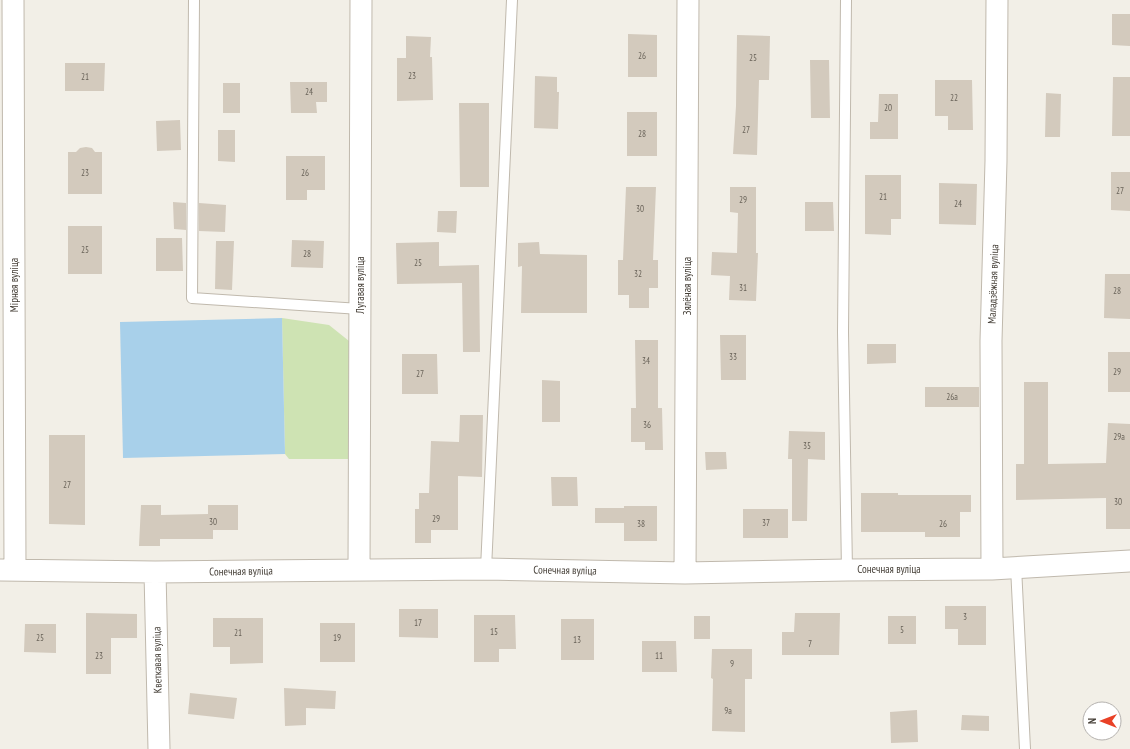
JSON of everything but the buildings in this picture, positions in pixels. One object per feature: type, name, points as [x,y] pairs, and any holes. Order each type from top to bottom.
[{"type":"street","name":"Мірная вуліца","points":[[8,570],[13,0]]},
{"type":"street","name":"Лугавая вуліца","points":[[359,570],[361,0]]},
{"type":"street","name":"Зялёная вуліца","points":[[685,573],[688,0]]},
{"type":"street","name":"Маладзёжная вуліца","points":[[992,569],[991,341],[996,161],[997,0]]},
{"type":"street","name":"Сонечная вуліца","points":[[8,570],[155,572],[486,569],[685,573],[992,569],[1130,562]]},
{"type":"street","name":"Кветкавая вуліца","points":[[155,572],[159,749]]},
{"type":"lane","points":[[194,0],[192,298],[360,309]]},
{"type":"lane","points":[[486,569],[512,0]]},
{"type":"lane","points":[[846,0],[843,332],[847,570]]},
{"type":"lane","points":[[1016,567],[1025,749]]},
{"type":"green space","points":[[282,318],[329,325],[349,341],[349,459],[289,459],[285,454]]},
{"type":"water","points":[[282,318],[285,454],[123,458],[120,322]]}]
